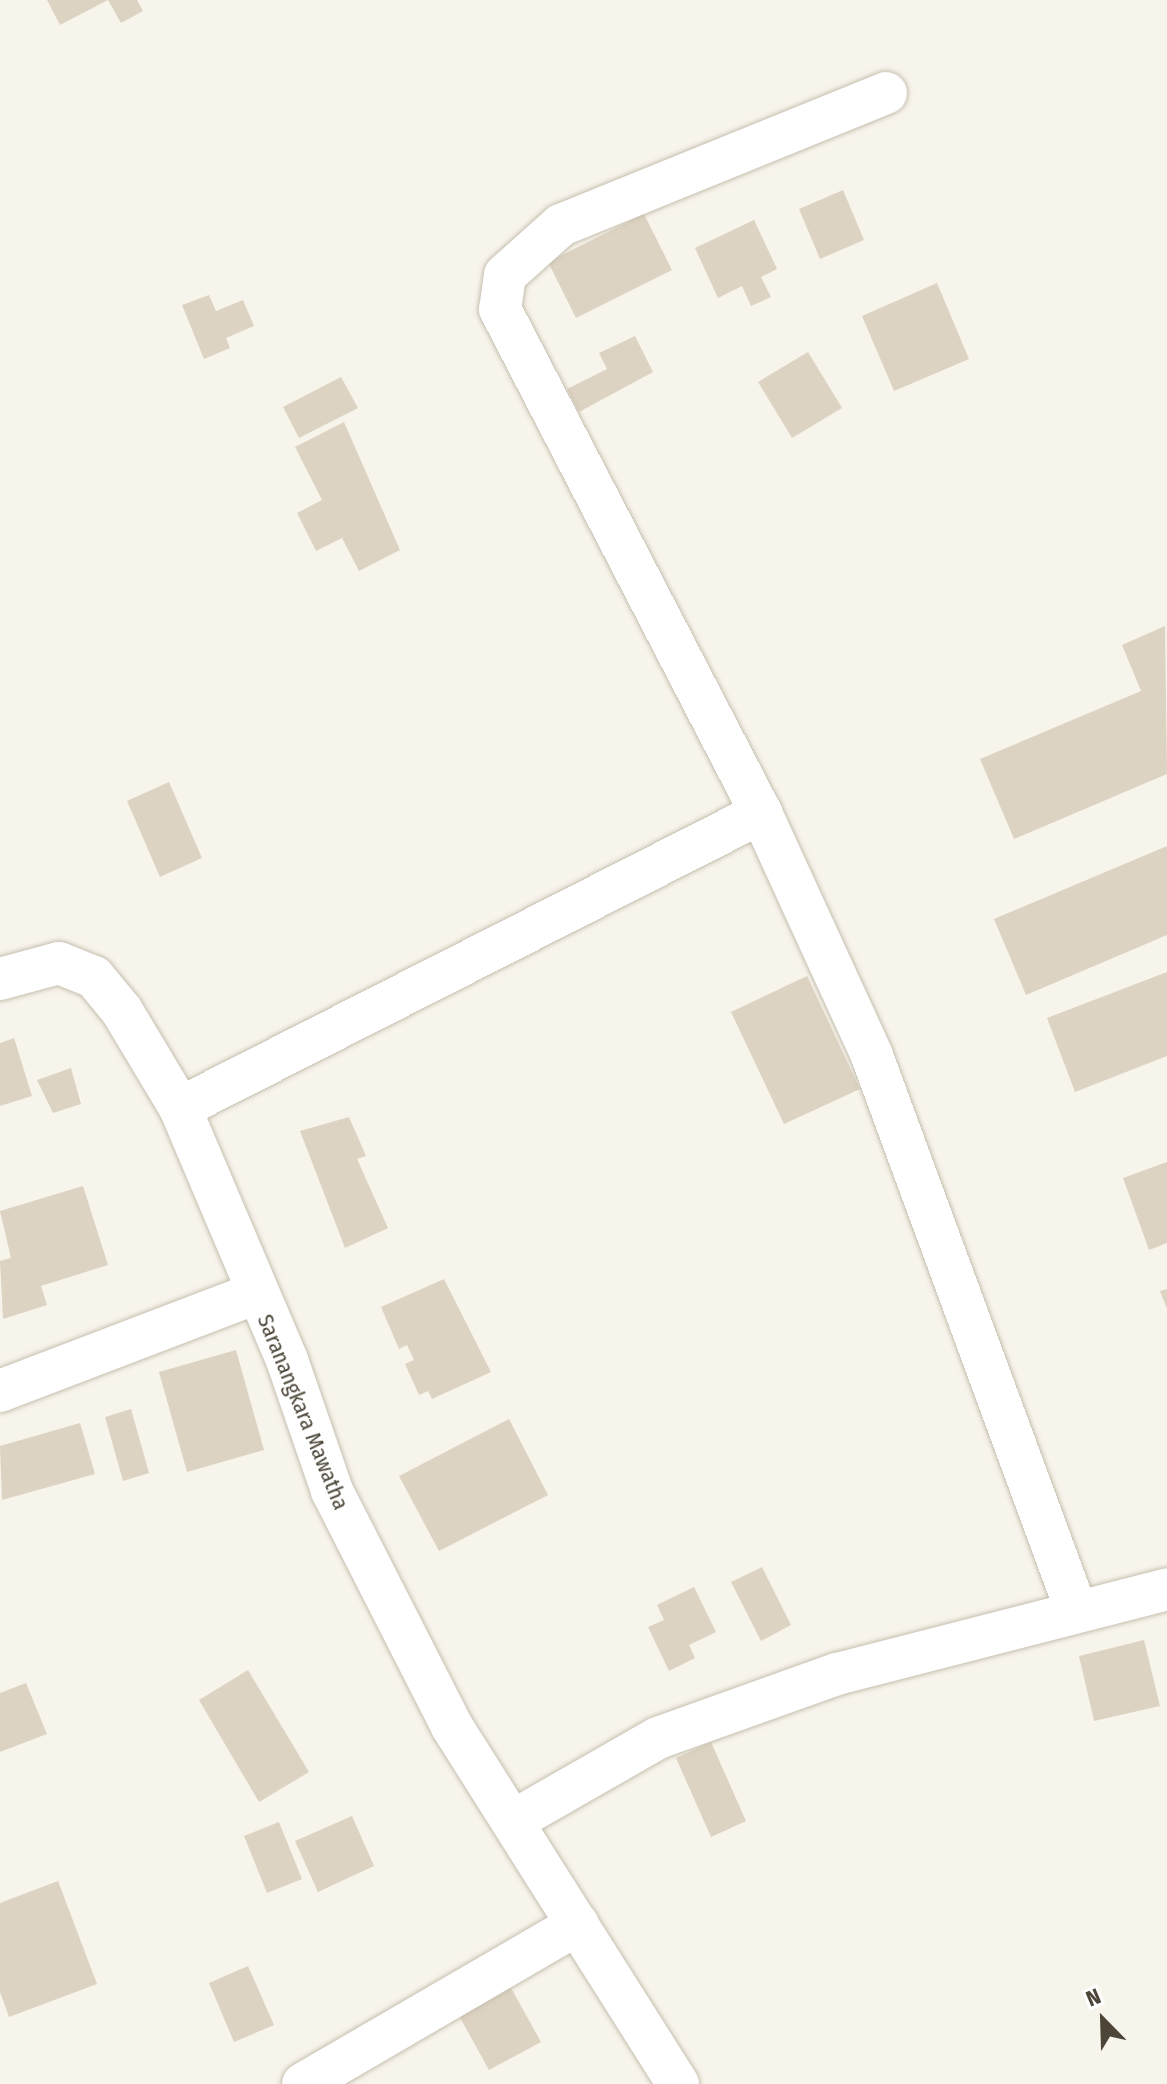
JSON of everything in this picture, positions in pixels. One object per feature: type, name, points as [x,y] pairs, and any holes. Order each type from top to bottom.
[{"type":"street","points":[[886,93],[561,225],[505,275],[500,309],[516,348],[761,813],[872,1056],[1076,1610]]},
{"type":"street","points":[[180,1108],[761,813]]},
{"type":"street","name":"Saranangkara Mawatha","points":[[0,979],[59,963],[94,977],[180,1108],[254,1294],[287,1360],[332,1491],[451,1725],[678,2084]]},
{"type":"street","points":[[0,1391],[254,1294]]},
{"type":"street","points":[[513,1821],[658,1738],[837,1674],[1167,1589]]},
{"type":"street","points":[[303,2084],[578,1924]]},
{"type":"building","points":[[47,0],[108,0],[60,25]]},
{"type":"building","points":[[108,0],[137,0],[143,11],[121,23]]},
{"type":"building","points":[[843,190],[864,240],[820,259],[799,209]]},
{"type":"building","points":[[644,214],[672,270],[576,318],[548,262]]},
{"type":"building","points":[[754,220],[777,269],[761,277],[771,297],[751,306],[742,286],[718,298],[695,248]]},
{"type":"building","points":[[937,283],[969,359],[894,391],[862,316]]},
{"type":"building","points":[[209,295],[216,311],[243,300],[254,326],[226,338],[230,348],[204,359],[182,305]]},
{"type":"building","points":[[635,336],[653,372],[579,412],[567,389],[607,369],[599,353]]},
{"type":"building","points":[[808,352],[842,408],[792,438],[758,382]]},
{"type":"building","points":[[341,377],[358,408],[299,438],[283,407]]},
{"type":"building","points":[[344,422],[400,550],[359,571],[342,538],[316,551],[297,513],[322,500],[295,447]]},
{"type":"building","points":[[1165,626],[1167,774],[1014,839],[980,759],[1141,691],[1122,645]]},
{"type":"building","points":[[169,782],[202,858],[160,877],[127,801]]},
{"type":"building","points":[[1167,846],[1167,935],[1026,995],[994,919]]},
{"type":"building","points":[[1167,972],[1167,1056],[1075,1092],[1047,1018]]},
{"type":"building","points":[[807,976],[860,1089],[784,1124],[731,1012]]},
{"type":"building","points":[[14,1038],[32,1096],[0,1106],[0,1043]]},
{"type":"building","points":[[71,1068],[81,1104],[53,1113],[37,1080]]},
{"type":"building","points":[[349,1117],[366,1156],[357,1159],[388,1228],[345,1248],[300,1131]]},
{"type":"building","points":[[1167,1162],[1167,1243],[1149,1250],[1123,1178]]},
{"type":"building","points":[[83,1186],[108,1265],[41,1286],[47,1305],[3,1319],[0,1261],[11,1258],[0,1211]]},
{"type":"building","points":[[444,1279],[491,1372],[432,1399],[428,1391],[419,1395],[405,1364],[414,1360],[407,1345],[399,1349],[381,1307]]},
{"type":"building","points":[[1167,1289],[1167,1309],[1160,1291]]},
{"type":"building","points":[[236,1350],[264,1450],[187,1472],[159,1372]]},
{"type":"building","points":[[131,1409],[149,1473],[123,1481],[105,1417]]},
{"type":"building","points":[[509,1419],[548,1495],[439,1551],[399,1476]]},
{"type":"building","points":[[80,1423],[95,1474],[2,1500],[0,1446]]},
{"type":"building","points":[[762,1567],[791,1625],[761,1641],[731,1582]]},
{"type":"building","points":[[694,1587],[716,1632],[689,1645],[695,1658],[669,1671],[648,1627],[664,1620],[657,1605]]},
{"type":"building","points":[[1144,1640],[1160,1706],[1094,1721],[1079,1656]]},
{"type":"building","points":[[248,1670],[309,1772],[259,1802],[199,1700]]},
{"type":"building","points":[[26,1683],[47,1734],[0,1752],[0,1693]]},
{"type":"building","points":[[711,1742],[746,1821],[711,1837],[676,1758]]},
{"type":"building","points":[[352,1816],[374,1866],[318,1892],[295,1841]]},
{"type":"building","points":[[279,1822],[302,1879],[267,1893],[244,1836]]},
{"type":"building","points":[[58,1881],[97,1984],[9,2017],[0,1992],[0,1903]]},
{"type":"building","points":[[248,1966],[274,2025],[234,2042],[209,1983]]},
{"type":"building","points":[[510,1986],[541,2042],[489,2070],[458,2014]]}]
